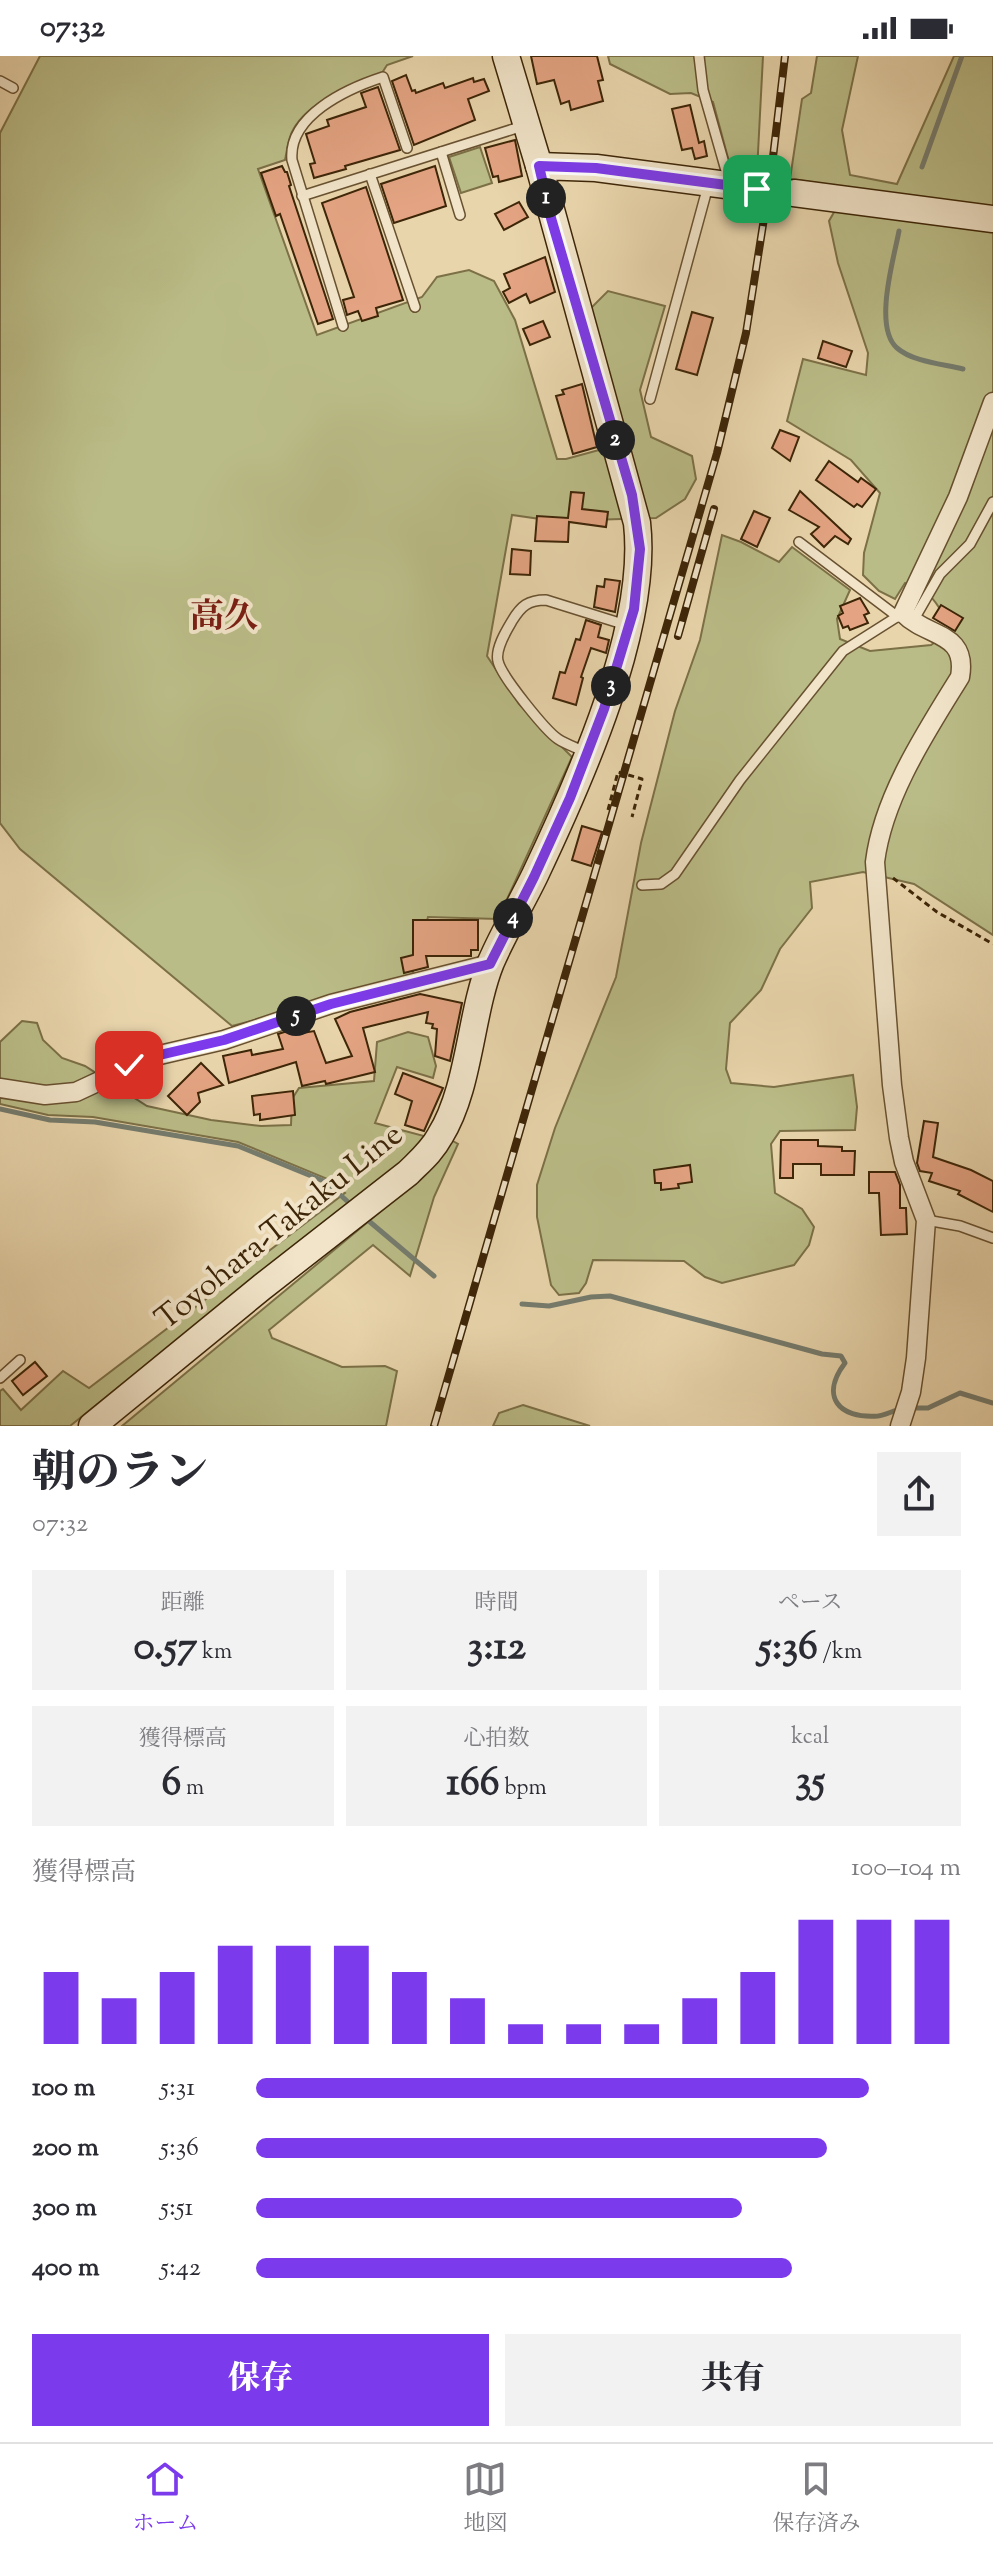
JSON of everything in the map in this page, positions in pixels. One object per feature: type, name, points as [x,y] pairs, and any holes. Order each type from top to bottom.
[{"type":"main road","name":"Toyohara-Takaku Line","points":[[92,1426],[408,1173],[429,1153],[442,1134],[455,1104],[490,964],[534,877],[587,753],[629,626],[638,581],[640,549],[637,523],[506,56]]},
{"type":"main road","points":[[539,166],[596,168],[757,189]]},
{"type":"main road","points":[[794,193],[993,219]]},
{"type":"street","points":[[902,1421],[910,1397],[916,1358],[926,1220],[904,1162],[899,1138],[875,862],[878,836],[888,806],[960,677],[963,663],[959,650],[947,639],[905,617],[958,497],[993,402]]},
{"type":"street","points":[[0,1088],[45,1095],[76,1092],[151,1057],[224,1040],[331,1004],[490,964]]},
{"type":"lane","points":[[650,399],[720,183],[699,56]]},
{"type":"lane","points":[[343,326],[292,160],[291,146],[296,132],[305,120],[353,87],[383,77],[407,148]]},
{"type":"lane","points":[[0,81],[13,88]]},
{"type":"lane","points":[[302,196],[526,125]]},
{"type":"lane","points":[[441,152],[460,215]]},
{"type":"lane","points":[[370,174],[415,307]]},
{"type":"lane","points":[[642,885],[661,884],[675,874],[740,780],[843,651],[855,641],[905,617],[940,574],[970,544],[993,502]]},
{"type":"lane","points":[[799,542],[905,617]]},
{"type":"lane","points":[[587,753],[557,739],[511,686],[497,661],[500,648],[519,609],[527,602],[536,600],[546,600],[629,626]]},
{"type":"lane","points":[[926,1220],[960,1226],[993,1238]]},
{"type":"lane","points":[[0,1378],[20,1360]]},
{"type":"path","points":[[608,810],[618,772],[642,779],[632,817]]},
{"type":"path","points":[[875,862],[937,912],[993,944]]},
{"type":"green space","points":[[40,56],[413,56],[387,65],[382,73],[320,102],[293,130],[285,160],[258,169],[317,335],[422,297],[437,277],[469,270],[494,281],[515,320],[557,459],[621,444],[586,313],[608,291],[665,306],[640,390],[651,437],[692,456],[696,479],[685,499],[656,518],[554,521],[512,515],[487,656],[519,704],[572,757],[498,919],[428,917],[411,979],[232,1026],[20,849],[0,823],[0,133]]},
{"type":"green space","points":[[608,56],[763,56],[757,172],[731,169],[713,102],[691,93],[670,94],[610,64]]},
{"type":"green space","points":[[817,56],[858,56],[842,130],[850,175],[897,184],[954,56],[993,56],[993,208],[790,179],[802,99],[811,93]]},
{"type":"green space","points":[[480,147],[492,183],[461,193],[449,157]]},
{"type":"green space","points":[[837,207],[993,228],[993,935],[914,884],[863,872],[810,882],[812,908],[780,949],[761,990],[730,1023],[726,1069],[731,1083],[774,1087],[853,1075],[857,1107],[855,1130],[780,1131],[771,1144],[775,1193],[802,1209],[814,1227],[809,1245],[794,1265],[722,1283],[705,1277],[684,1261],[593,1260],[586,1283],[579,1293],[559,1295],[551,1285],[537,1217],[537,1185],[555,1128],[616,977],[641,843],[675,711],[700,640],[722,535],[779,562],[792,547],[850,590],[837,619],[840,639],[870,651],[931,645],[952,630],[934,600],[922,589],[905,583],[895,599],[879,591],[863,575],[864,553],[880,493],[851,460],[787,421],[803,359],[866,375],[868,353],[838,263],[829,221]]},
{"type":"green space","points":[[22,1021],[37,1023],[43,1040],[62,1058],[85,1066],[147,1106],[211,1120],[261,1126],[291,1125],[292,1099],[299,1088],[374,1081],[377,1042],[408,1032],[428,1037],[436,1066],[433,1078],[397,1067],[375,1123],[424,1136],[407,1160],[375,1182],[70,1426],[0,1426],[0,1391],[3,1389],[21,1410],[63,1371],[89,1388],[345,1193],[330,1180],[238,1142],[93,1117],[48,1115],[0,1104],[0,1042]]},
{"type":"green space","points":[[451,1140],[458,1144],[434,1197],[410,1276],[373,1245],[269,1330],[272,1338],[342,1367],[385,1366],[397,1371],[386,1426],[122,1426],[416,1182]]},
{"type":"green space","points":[[523,1405],[590,1426],[493,1426],[499,1413]]},
{"type":"building","points":[[531,56],[597,56],[603,80],[598,81],[603,101],[571,110],[569,101],[561,104],[554,80],[537,84]]},
{"type":"building","points":[[406,75],[412,91],[416,93],[443,83],[445,88],[473,78],[474,82],[484,79],[489,91],[468,99],[475,120],[414,145],[392,81]]},
{"type":"building","points":[[378,87],[400,150],[314,178],[310,164],[315,163],[306,134],[329,126],[327,120],[366,107],[361,93]]},
{"type":"building","points":[[690,105],[699,143],[704,141],[707,156],[695,159],[692,148],[682,150],[672,109]]},
{"type":"building","points":[[515,140],[522,176],[499,182],[498,176],[493,177],[485,148]]},
{"type":"building","points":[[282,166],[287,172],[333,319],[318,324],[280,214],[276,216],[261,173]]},
{"type":"building","points":[[435,166],[446,206],[394,223],[381,184]]},
{"type":"building","points":[[366,187],[403,300],[376,308],[378,316],[362,321],[358,311],[347,315],[343,300],[354,297],[322,203]]},
{"type":"building","points":[[519,202],[528,217],[504,230],[495,214]]},
{"type":"building","points":[[545,257],[555,292],[530,303],[526,294],[509,303],[503,292],[510,288],[504,274]]},
{"type":"building","points":[[692,312],[713,318],[697,375],[676,369]]},
{"type":"building","points":[[543,321],[550,337],[530,345],[523,329]]},
{"type":"building","points":[[823,341],[852,351],[846,367],[818,358]]},
{"type":"building","points":[[582,384],[597,447],[573,454],[556,396],[564,394],[562,390]]},
{"type":"building","points":[[780,430],[799,437],[790,461],[772,448]]},
{"type":"building","points":[[829,461],[858,482],[861,478],[876,489],[862,507],[857,504],[854,507],[816,480]]},
{"type":"building","points":[[800,491],[851,539],[848,544],[835,536],[824,547],[811,534],[819,527],[789,510]]},
{"type":"building","points":[[571,492],[584,493],[582,509],[608,512],[606,527],[569,522],[568,542],[535,541],[537,516],[568,518]]},
{"type":"building","points":[[754,511],[770,518],[757,547],[741,539]]},
{"type":"building","points":[[512,549],[531,551],[530,575],[510,574]]},
{"type":"building","points":[[605,579],[620,581],[615,612],[594,607],[597,586],[604,587]]},
{"type":"building","points":[[860,598],[869,613],[864,615],[868,623],[850,630],[848,626],[843,628],[838,616],[843,613],[840,606]]},
{"type":"building","points":[[941,605],[963,618],[955,631],[933,618]]},
{"type":"building","points":[[586,620],[601,625],[598,637],[609,640],[606,653],[591,648],[576,705],[553,698],[560,672],[565,673]]},
{"type":"building","points":[[582,826],[602,832],[591,866],[572,860]]},
{"type":"building","points":[[413,920],[478,920],[478,950],[471,950],[471,956],[426,956],[428,967],[404,973],[401,958],[413,955]]},
{"type":"building","points":[[420,994],[462,1003],[450,1061],[435,1056],[437,1029],[432,1028],[433,1024],[426,1023],[428,1012],[363,1028],[375,1072],[326,1084],[325,1081],[302,1086],[296,1062],[229,1083],[223,1056],[251,1050],[252,1055],[283,1049],[278,1034],[300,1027],[302,1033],[314,1031],[326,1063],[352,1056],[335,1019],[350,1012]]},
{"type":"building","points":[[201,1063],[223,1085],[198,1093],[200,1102],[187,1115],[168,1096]]},
{"type":"building","points":[[403,1073],[443,1088],[424,1131],[405,1125],[412,1101],[395,1094]]},
{"type":"building","points":[[293,1091],[295,1115],[260,1120],[260,1114],[254,1115],[252,1096]]},
{"type":"building","points":[[924,1121],[938,1123],[933,1157],[993,1181],[993,1212],[958,1194],[960,1191],[929,1181],[932,1173],[920,1171],[917,1163]]},
{"type":"building","points":[[781,1140],[818,1140],[818,1146],[855,1151],[854,1175],[821,1175],[821,1164],[793,1164],[793,1178],[780,1178]]},
{"type":"building","points":[[690,1165],[692,1182],[678,1184],[679,1188],[661,1190],[661,1183],[655,1183],[654,1170]]},
{"type":"building","points":[[869,1172],[895,1172],[900,1185],[900,1208],[906,1208],[907,1234],[881,1235],[879,1193],[869,1193]]},
{"type":"building","points":[[35,1362],[47,1376],[23,1395],[12,1381]]},
{"type":"waterway","points":[[922,167],[962,56]]},
{"type":"waterway","points":[[899,231],[887,292],[886,325],[890,338],[897,348],[911,356],[963,369]]},
{"type":"waterway","points":[[0,1109],[50,1120],[95,1122],[238,1146],[326,1182],[347,1201]]},
{"type":"waterway","points":[[370,1222],[434,1276]]},
{"type":"waterway","points":[[522,1304],[549,1306],[610,1296],[822,1354],[841,1356],[845,1363],[834,1386],[834,1395],[843,1409],[864,1416],[878,1416],[902,1409]]},
{"type":"waterway","points":[[912,1408],[928,1408],[960,1393],[993,1403]]},
{"type":"tunnel","points":[[757,189],[794,193]]},
{"type":"railway","points":[[434,1426],[717,453],[746,333],[771,174],[785,56]]},
{"type":"railway","points":[[678,636],[714,509]]},
{"type":"district","name":"高久","points":[[224,618]]},
{"type":"route","points":[[129,1065],[224,1040],[331,1004],[490,964],[570,798],[604,709],[634,609],[640,549],[632,495],[551,218],[539,166],[596,168],[757,189]]}]
